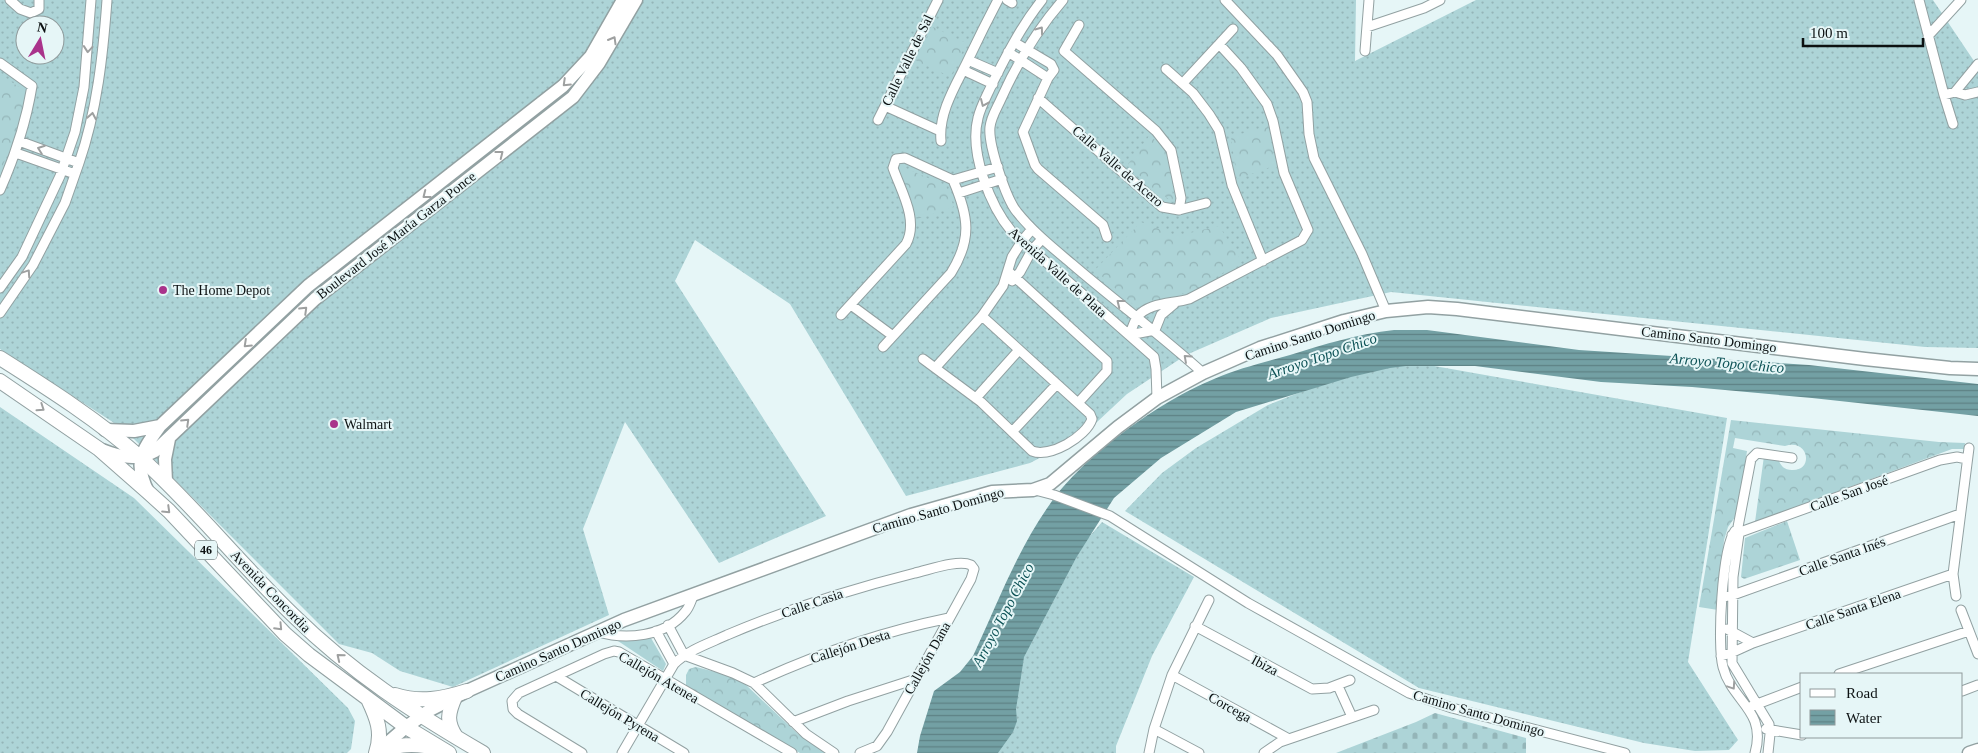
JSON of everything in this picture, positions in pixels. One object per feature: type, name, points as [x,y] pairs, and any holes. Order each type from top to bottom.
[{"type":"main road","name":"Avenida Concordia","points":[[0,358],[64,400],[140,458],[166,482],[293,616],[326,646],[378,688],[447,751]]},
{"type":"main road","name":"Avenida Concordia","points":[[0,381],[99,449],[148,492],[285,634],[309,655],[368,698],[413,721],[456,737],[481,752]]},
{"type":"main road","points":[[353,688],[366,692],[464,749],[481,752]]},
{"type":"main road","points":[[378,688],[418,700],[441,699],[461,694]]},
{"type":"main road","points":[[456,737],[451,729],[448,717],[461,694]]},
{"type":"main road","points":[[368,698],[380,730],[380,743],[377,753]]},
{"type":"main road","points":[[377,753],[393,746],[407,744],[424,745],[447,751]]},
{"type":"street","points":[[10,0],[20,8],[31,13],[39,9],[38,0]]},
{"type":"street","points":[[0,288],[22,257],[62,169],[75,132],[84,87],[91,0]]},
{"type":"street","points":[[0,313],[33,265],[65,203],[88,137],[100,74],[107,0]]},
{"type":"street","name":"Boulevard José María Garza Ponce","points":[[140,458],[145,447],[160,426],[308,286],[563,86],[591,56],[624,0]]},
{"type":"street","name":"Boulevard José María Garza Ponce","points":[[140,458],[155,451],[169,439],[315,299],[573,97],[599,63],[636,0]]},
{"type":"street","name":"Calle Valle de Sal","points":[[878,120],[938,0]]},
{"type":"street","points":[[885,106],[941,136],[948,102],[998,0]]},
{"type":"street","name":"Avenida Valle de Plata","points":[[1063,0],[1026,49],[1007,84],[990,125],[990,138],[1002,179],[1016,211],[1042,239],[1154,330],[1203,373]]},
{"type":"street","points":[[1225,0],[1277,55],[1303,92],[1307,102],[1309,134],[1314,158],[1362,254],[1386,311]]},
{"type":"street","points":[[1366,51],[1368,0]]},
{"type":"street","points":[[1367,27],[1424,4],[1440,0]]},
{"type":"street","points":[[1919,0],[1953,124]]},
{"type":"street","points":[[1928,36],[1961,0]]},
{"type":"street","points":[[1042,1],[1054,11]]},
{"type":"street","name":"Avenida Valle de Plata","points":[[1042,1],[1008,52],[982,106],[976,128],[976,146],[982,172],[997,213],[1004,223],[1154,357],[1157,398]]},
{"type":"street","points":[[90,22],[105,23]]},
{"type":"street","points":[[1079,25],[1064,51],[1156,130],[1171,150],[1180,198],[1180,210]]},
{"type":"street","points":[[1183,83],[1233,29]]},
{"type":"street","points":[[1014,42],[1051,64],[1054,70],[1048,78],[1023,132],[1035,165],[1102,225],[1107,237]]},
{"type":"street","points":[[1129,335],[1137,316],[1153,306],[1189,299],[1305,238],[1308,230],[1284,173],[1273,121],[1267,104],[1241,68],[1219,44]]},
{"type":"street","points":[[1008,52],[1048,78]]},
{"type":"street","points":[[968,60],[995,79]]},
{"type":"street","points":[[0,63],[32,86],[27,116],[16,153],[0,190]]},
{"type":"street","points":[[1955,92],[1978,64]]},
{"type":"street","points":[[1166,69],[1183,83],[1209,114],[1219,130],[1232,185],[1263,261]]},
{"type":"street","points":[[963,70],[1007,84]]},
{"type":"street","points":[[1944,95],[1955,92],[1964,95],[1978,92]]},
{"type":"street","name":"Calle Valle de Acero","points":[[1038,98],[1156,201],[1169,210],[1180,210],[1206,203]]},
{"type":"street","points":[[19,141],[79,163]]},
{"type":"street","points":[[16,153],[75,174]]},
{"type":"street","points":[[841,315],[906,244],[911,235],[911,219],[893,168],[896,159],[905,158],[953,180],[998,167]]},
{"type":"street","points":[[959,193],[1002,179]]},
{"type":"street","points":[[883,348],[951,273],[959,260],[967,233],[959,193],[953,180]]},
{"type":"street","points":[[936,367],[982,316],[1003,286],[1012,257],[1032,229]]},
{"type":"street","points":[[1003,286],[1016,278],[1032,250],[1042,239]]},
{"type":"street","points":[[1008,271],[1107,361],[1107,371],[1078,403]]},
{"type":"street","points":[[1129,335],[1154,330],[1161,315],[1175,303]]},
{"type":"street","points":[[851,305],[893,336]]},
{"type":"street","name":"Camino Santo Domingo","points":[[1033,490],[1058,479],[1118,427],[1157,398],[1203,373],[1260,348],[1336,324],[1386,311],[1428,308],[1457,309],[1865,359],[1978,369]]},
{"type":"street","points":[[923,359],[976,398],[1034,452],[1040,453],[1068,443],[1086,430],[1092,419],[1090,414],[982,316]]},
{"type":"street","points":[[976,398],[1019,350]]},
{"type":"street","points":[[1012,432],[1057,384]]},
{"type":"street","points":[[105,430],[134,431],[160,426]]},
{"type":"street","points":[[166,482],[165,459],[169,439]]},
{"type":"street","points":[[1956,596],[1953,574],[1969,448]]},
{"type":"street","points":[[99,449],[126,457],[140,458],[142,479],[148,492]]},
{"type":"street","points":[[1754,753],[1758,728],[1752,706],[1734,668],[1731,653],[1736,532],[1753,456],[1757,454],[1792,458]]},
{"type":"street","name":"Calle San José","points":[[1736,532],[1940,460],[1957,457],[1967,459]]},
{"type":"street","name":"Camino Santo Domingo","points":[[377,753],[413,721],[461,694],[598,632],[694,594],[911,515],[992,492],[1033,490],[1054,495],[1110,516],[1248,604],[1409,693],[1452,708],[1625,753]]},
{"type":"street","name":"Calle Santa Inés","points":[[1723,597],[1960,514]]},
{"type":"street","points":[[1736,532],[1726,558],[1721,626],[1722,666],[1727,678],[1770,730],[1768,753]]},
{"type":"street","name":"Calle Casia","points":[[622,753],[674,664],[684,655],[753,624],[866,585],[961,563],[971,564],[974,569]]},
{"type":"street","name":"Callejón Dana","points":[[860,753],[877,746],[887,732],[971,580],[974,569]]},
{"type":"street","name":"Calle Santa Elena","points":[[1721,656],[1753,643],[1953,574]]},
{"type":"street","points":[[598,632],[623,636],[656,631],[677,620],[687,610],[694,594]]},
{"type":"street","points":[[1149,753],[1154,729],[1172,675],[1209,600]]},
{"type":"street","points":[[1961,610],[1978,654]]},
{"type":"street","name":"Callejón Desta","points":[[754,683],[832,650],[898,630],[949,618]]},
{"type":"street","points":[[668,625],[684,655],[754,683],[792,722],[815,741],[834,753]]},
{"type":"street","name":"Ibiza","points":[[1195,626],[1305,686],[1319,690],[1338,686],[1350,680]]},
{"type":"street","points":[[1721,626],[1753,643]]},
{"type":"street","points":[[656,631],[674,664]]},
{"type":"street","points":[[1842,673],[1969,631]]},
{"type":"street","name":"Callejón Atenea","points":[[582,753],[518,714],[512,705],[514,697],[519,692],[614,651],[620,652],[792,753]]},
{"type":"street","name":"Corcega","points":[[1172,675],[1288,739]]},
{"type":"street","name":"Callejón Pyrena","points":[[556,676],[684,753]]},
{"type":"street","points":[[792,722],[916,679]]},
{"type":"street","points":[[1963,691],[1978,685]]},
{"type":"street","points":[[1338,686],[1352,717]]},
{"type":"street","points":[[1752,706],[1800,688]]},
{"type":"street","points":[[1264,753],[1273,746],[1288,739],[1374,710]]},
{"type":"street","points":[[1758,728],[1800,735]]},
{"type":"street","points":[[1154,729],[1199,753]]},
{"type":"street","points":[[1969,753],[1978,750]]},
{"type":"green space","points":[[0,0],[1356,0],[1355,61],[1476,0],[1933,0],[1978,67],[1978,348],[1925,347],[1391,292],[1271,318],[1186,355],[1127,394],[1082,436],[1030,463],[906,496],[790,304],[695,240],[675,281],[826,516],[719,563],[625,422],[583,529],[609,615],[453,687],[400,671],[372,653],[339,644],[125,430],[0,349]]},
{"type":"green space","points":[[933,27],[966,43],[951,77],[915,60]]},
{"type":"green space","points":[[0,74],[26,92],[16,132],[1,170]]},
{"type":"green space","points":[[1267,126],[1276,165],[1237,179],[1231,137]]},
{"type":"green space","points":[[1150,135],[1167,153],[1172,177],[1173,202],[1150,186],[1128,164]]},
{"type":"green space","points":[[901,166],[946,186],[954,207],[917,219],[901,180]]},
{"type":"green space","points":[[1141,222],[1177,236],[1219,226],[1242,262],[1193,290],[1137,308],[1095,270]]},
{"type":"green space","points":[[1406,361],[1727,418],[1688,662],[1738,740],[1729,750],[1695,751],[1644,743],[1419,688],[1125,511],[1162,473],[1196,448],[1268,405],[1348,373]]},
{"type":"green space","points":[[0,407],[134,498],[348,708],[355,721],[351,749],[347,753],[0,753]]},
{"type":"green space","points":[[1731,420],[1939,442],[1965,443],[1964,449],[1952,449],[1755,522],[1764,456],[1778,459],[1783,467],[1792,470],[1804,466],[1806,455],[1804,450],[1793,445],[1785,446],[1735,438],[1733,448],[1747,451],[1738,513],[1728,527],[1724,540],[1718,610],[1699,607]]},
{"type":"green space","points":[[1787,521],[1800,560],[1744,579],[1741,577],[1745,538]]},
{"type":"green space","points":[[1102,522],[1194,577],[1152,656],[1116,746],[1116,753],[973,753],[1062,568]]},
{"type":"green space","points":[[651,638],[666,664],[663,671],[615,639]]},
{"type":"green space","points":[[696,667],[728,675],[744,683],[798,734],[825,753],[800,753],[686,688],[686,675],[689,669]]},
{"type":"green space","points":[[1435,713],[1526,738],[1526,753],[1336,753],[1416,722]]},
{"type":"water","name":"Arroyo Topo Chico","points":[[1394,330],[1427,330],[1579,350],[1809,365],[1978,384],[1978,416],[1692,387],[1601,382],[1475,366],[1406,366],[1390,368],[1351,377],[1236,412],[1161,458],[1114,498],[1076,558],[1024,657],[1016,709],[1017,721],[1013,732],[998,753],[917,753],[920,736],[934,691],[960,672],[973,656],[1017,559],[1038,522],[1064,486],[1102,449],[1170,401],[1223,375],[1342,340]]},
{"type":"place","name":"The Home Depot","points":[[163,290]]},
{"type":"place","name":"Walmart","points":[[334,424]]}]
